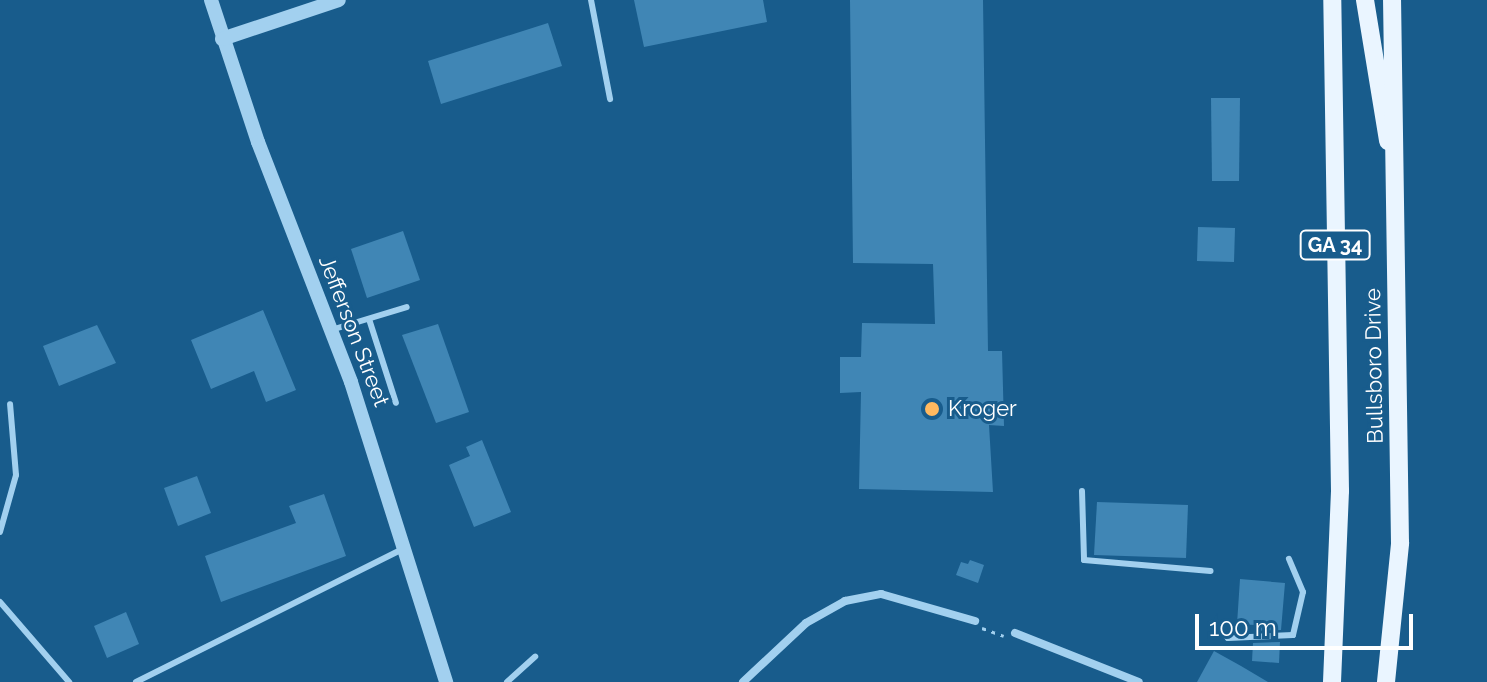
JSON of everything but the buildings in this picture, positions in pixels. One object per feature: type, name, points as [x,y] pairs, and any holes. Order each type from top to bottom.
[{"type":"main road","name":"Bullsboro Drive","points":[[1332,0],[1340,491],[1332,682]]},
{"type":"main road","points":[[1365,0],[1379,109],[1395,163]]},
{"type":"main road","name":"Bullsboro Drive","points":[[1386,682],[1400,543],[1392,0]]},
{"type":"street","name":"Jefferson Street","points":[[211,0],[222,39],[331,330],[406,547],[446,682]]},
{"type":"street","points":[[222,39],[339,0]]},
{"type":"street","points":[[743,682],[806,623],[845,601],[881,594],[975,621]]},
{"type":"street","points":[[1015,633],[1139,682]]},
{"type":"lane","points":[[591,0],[610,99]]},
{"type":"lane","points":[[331,330],[407,307]]},
{"type":"lane","points":[[369,319],[396,403]]},
{"type":"lane","points":[[0,532],[16,475],[10,404]]},
{"type":"lane","points":[[1082,491],[1084,560],[1211,571]]},
{"type":"lane","points":[[136,682],[406,547]]},
{"type":"lane","points":[[1212,624],[1228,638],[1293,635],[1303,592],[1289,559]]},
{"type":"lane","points":[[0,602],[69,682]]},
{"type":"lane","points":[[507,682],[535,657]]},
{"type":"path","points":[[975,621],[999,637],[1015,633]]},
{"type":"place","name":"Kroger","points":[[932,409]]}]
